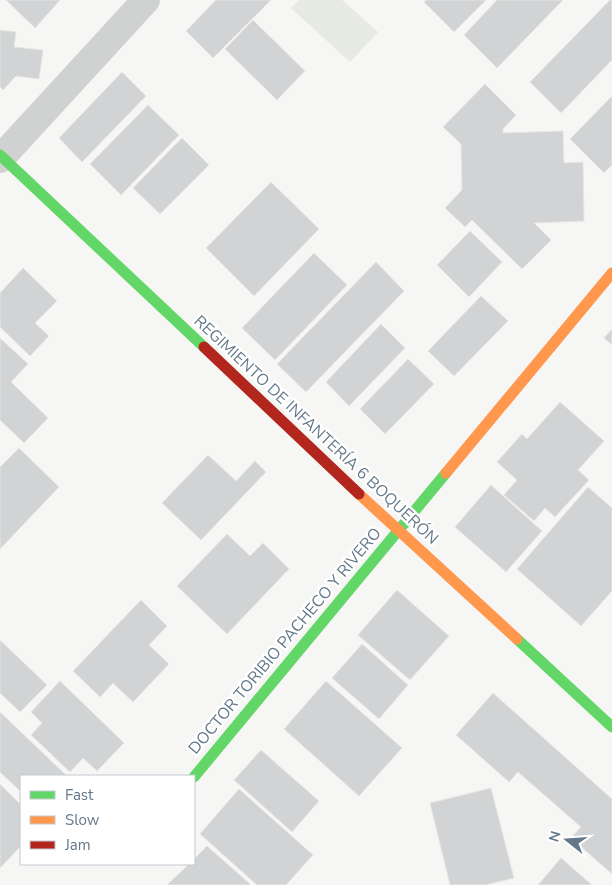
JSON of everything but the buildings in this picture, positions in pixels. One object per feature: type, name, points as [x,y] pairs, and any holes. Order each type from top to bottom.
[{"type":"street","points":[[1,157],[146,0]]},
{"type":"street","name":"REGIMIENTO DE INFANTERÍA 6 BOQUERÓN","points":[[1,157],[398,530],[612,727]]},
{"type":"street","name":"DOCTOR TORIBIO PACHECO Y RIVERO","points":[[195,776],[612,273]]},
{"type":"shaded area","points":[[299,0],[342,0],[378,32],[350,62],[291,8]]},
{"type":"traffic: fast","points":[[0,155],[204,347]]},
{"type":"traffic: fast","points":[[195,776],[446,473]]},
{"type":"traffic: fast","points":[[517,639],[612,727]]},
{"type":"traffic: slow","points":[[446,473],[612,273]]},
{"type":"traffic: slow","points":[[359,494],[517,639]]},
{"type":"traffic: jam","points":[[204,347],[359,494]]}]
